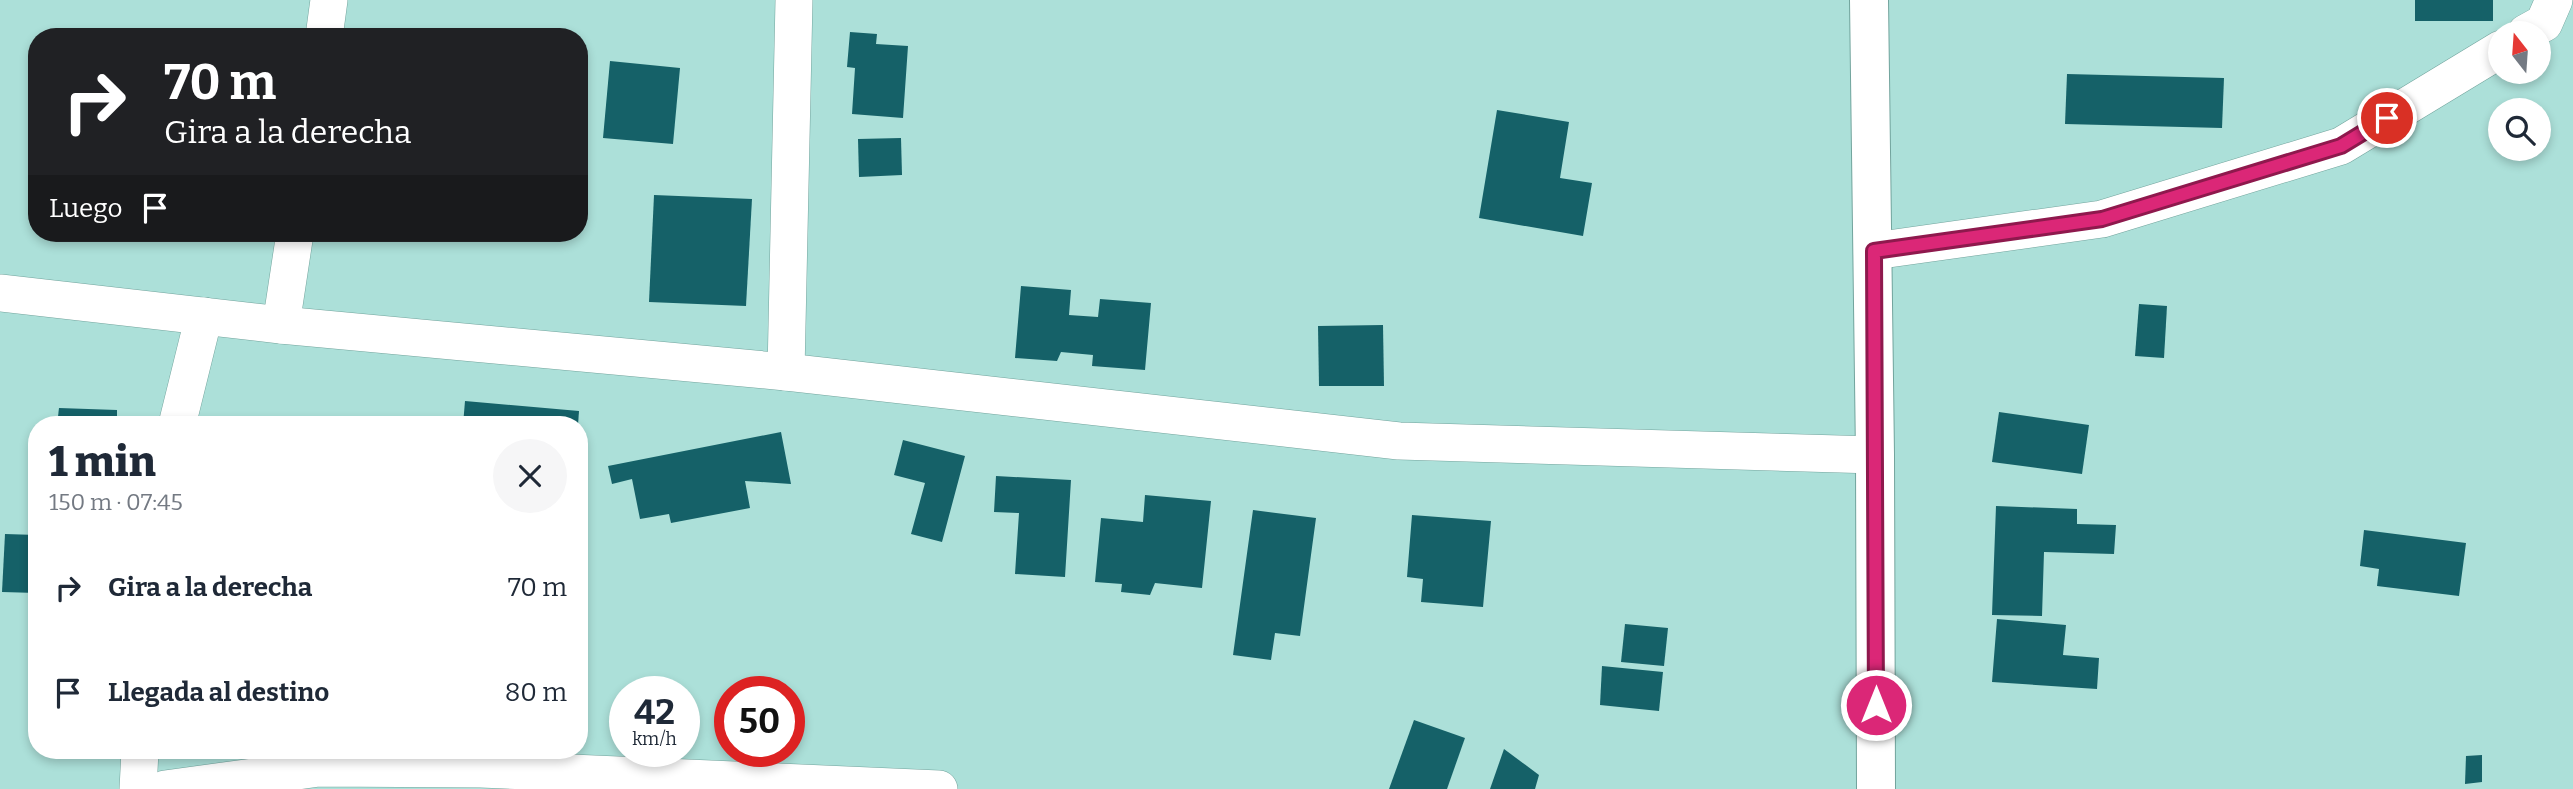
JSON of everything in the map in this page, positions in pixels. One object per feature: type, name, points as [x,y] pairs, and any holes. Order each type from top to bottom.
[{"type":"main road","points":[[1869,0],[1874,251],[1876,789]]},
{"type":"street","points":[[325,28],[329,0]]},
{"type":"street","points":[[786,372],[794,0]]},
{"type":"street","points":[[2545,21],[2554,0]]},
{"type":"street","points":[[1874,251],[2102,219],[2341,146],[2488,57]]},
{"type":"street","points":[[281,325],[294,242]]},
{"type":"street","points":[[0,293],[281,325],[786,372],[1399,441],[1875,454]]},
{"type":"street","points":[[179,416],[204,316]]},
{"type":"street","points":[[138,789],[140,759]]},
{"type":"street","points":[[165,789],[319,768],[481,769],[939,789]]},
{"type":"building","points":[[2415,0],[2493,0],[2493,21],[2415,21]]},
{"type":"building","points":[[850,32],[877,34],[876,44],[908,46],[903,118],[852,114],[855,68],[847,67]]},
{"type":"building","points":[[610,61],[680,68],[673,144],[603,138]]},
{"type":"building","points":[[2067,74],[2224,78],[2222,128],[2065,124]]},
{"type":"building","points":[[1497,110],[1569,122],[1560,178],[1592,183],[1583,236],[1479,218]]},
{"type":"building","points":[[901,138],[902,175],[859,177],[858,139]]},
{"type":"building","points":[[654,195],[752,199],[746,306],[649,302]]},
{"type":"building","points":[[1021,286],[1071,290],[1069,315],[1098,317],[1100,299],[1151,303],[1145,370],[1092,366],[1093,355],[1061,352],[1057,361],[1015,358]]},
{"type":"building","points":[[2139,304],[2167,306],[2164,358],[2135,356]]},
{"type":"building","points":[[1383,325],[1384,386],[1319,386],[1318,326]]},
{"type":"building","points":[[465,401],[579,411],[579,416],[464,416]]},
{"type":"building","points":[[59,408],[117,410],[117,416],[58,416]]},
{"type":"building","points":[[1999,412],[2089,425],[2082,474],[1992,462]]},
{"type":"building","points":[[781,432],[791,484],[745,481],[750,508],[671,523],[669,514],[640,519],[632,479],[612,484],[608,466]]},
{"type":"building","points":[[903,440],[965,456],[942,542],[911,534],[925,483],[894,475]]},
{"type":"building","points":[[996,476],[1071,480],[1065,577],[1015,574],[1019,513],[994,512]]},
{"type":"building","points":[[1145,495],[1211,501],[1202,588],[1155,583],[1150,595],[1121,592],[1122,584],[1095,582],[1101,518],[1143,522]]},
{"type":"building","points":[[1996,506],[2077,509],[2077,524],[2116,525],[2114,554],[2044,552],[2042,616],[1992,615]]},
{"type":"building","points":[[1253,510],[1316,518],[1300,636],[1275,633],[1271,660],[1233,655]]},
{"type":"building","points":[[1412,515],[1491,521],[1483,607],[1421,602],[1423,579],[1407,577]]},
{"type":"building","points":[[2364,530],[2466,543],[2459,596],[2377,586],[2379,569],[2360,566]]},
{"type":"building","points":[[5,534],[28,535],[28,593],[2,592]]},
{"type":"building","points":[[1997,619],[2066,625],[2063,655],[2099,658],[2097,689],[1992,682]]},
{"type":"building","points":[[1625,624],[1668,628],[1664,666],[1621,662]]},
{"type":"building","points":[[1602,666],[1663,672],[1659,711],[1600,705]]},
{"type":"building","points":[[1414,720],[1465,738],[1447,789],[1389,789]]},
{"type":"building","points":[[1504,749],[1539,775],[1535,789],[1490,789]]},
{"type":"building","points":[[2482,755],[2482,782],[2465,784],[2466,756]]},
{"type":"route","points":[[1876,705],[1874,251],[2102,219],[2341,146],[2387,118]]}]
